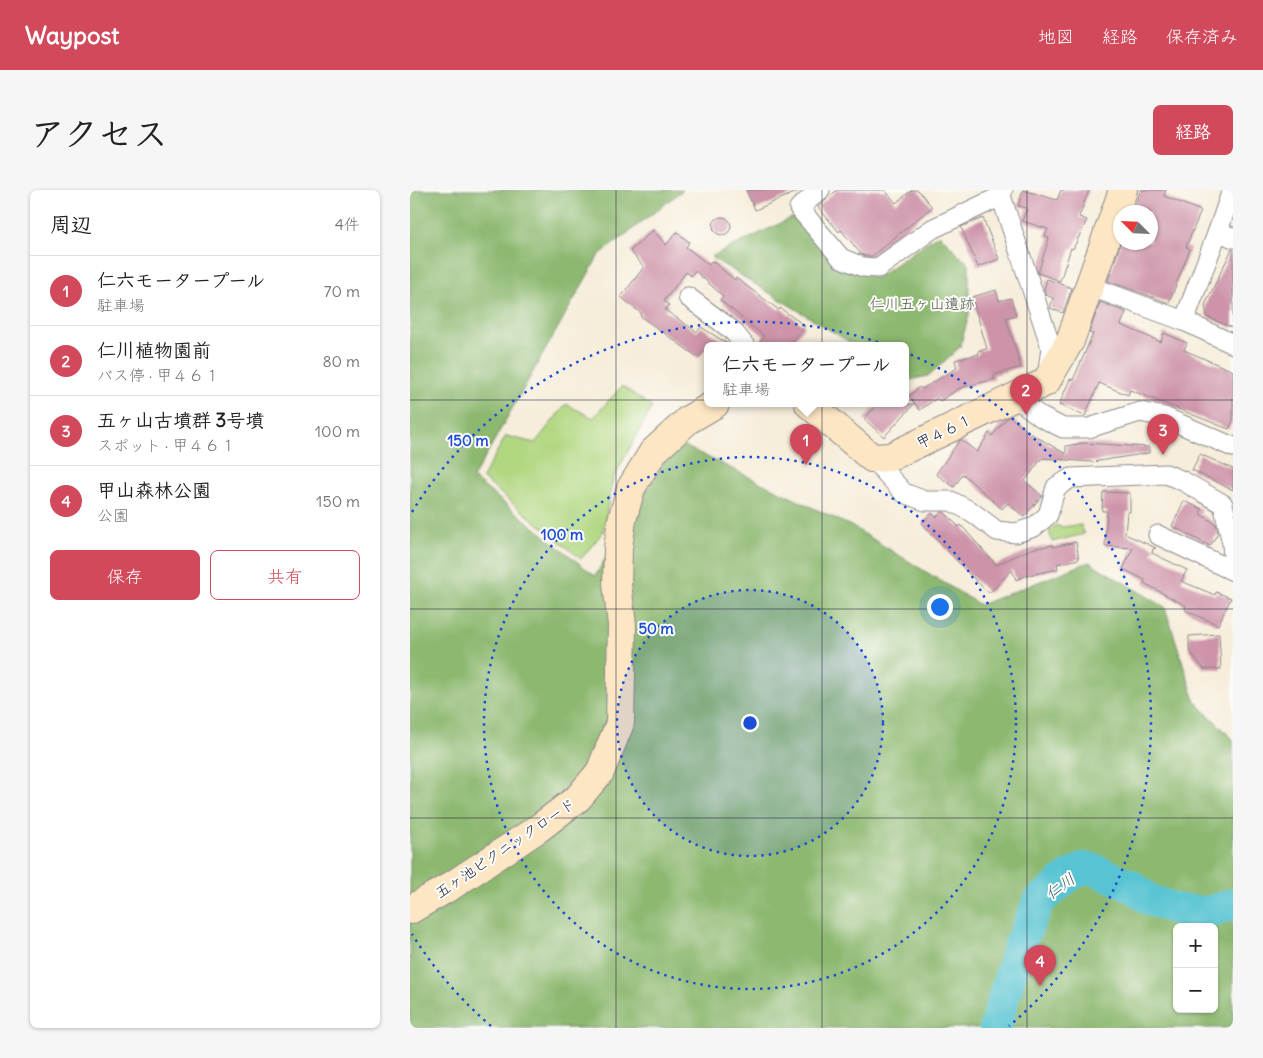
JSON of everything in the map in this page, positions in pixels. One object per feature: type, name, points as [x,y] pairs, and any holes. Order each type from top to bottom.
[{"type":"street","points":[[820,190],[799,208],[841,258],[863,267],[878,268],[932,228],[1002,193],[1051,347],[1046,382]]},
{"type":"street","points":[[1046,382],[1070,341],[1123,190]]},
{"type":"street","points":[[1184,321],[1226,235],[1232,190]]},
{"type":"street","points":[[1090,286],[1184,321],[1233,344]]},
{"type":"street","points":[[688,297],[733,331],[742,342]]},
{"type":"street","name":"甲４６１","points":[[872,458],[890,457],[1046,382]]},
{"type":"street","points":[[1015,397],[1041,416],[1063,428],[1089,428],[1140,412],[1164,417],[1233,447]]},
{"type":"street","name":"五ヶ池ピクニックロード","points":[[410,910],[451,886],[538,828],[578,798],[600,772],[620,723],[622,625],[617,584],[618,548],[622,520],[631,488],[654,452],[688,420],[710,407]]},
{"type":"street","points":[[812,407],[872,458],[904,493],[925,501],[951,502],[972,512],[997,531],[1016,533],[1034,527],[1048,515],[1056,487],[1071,478],[1166,474],[1183,481],[1223,504],[1232,543],[1233,557]]},
{"type":"street","points":[[1158,535],[1233,571]]},
{"type":"green space","points":[[410,190],[683,190],[599,255],[473,478],[595,576],[676,442],[853,527],[980,605],[1089,562],[1165,607],[1195,701],[1233,739],[1233,1028],[410,1028]]},
{"type":"green space","name":"仁川五ヶ山遺跡","points":[[793,217],[833,264],[876,278],[939,234],[969,264],[969,315],[960,347],[928,376],[909,380],[909,342],[849,342],[711,257]]},
{"type":"green space","points":[[622,386],[652,407],[613,479],[603,532],[581,559],[482,478],[506,436],[535,443],[566,404],[593,418]]},
{"type":"green space","points":[[1057,525],[1060,527],[1081,525],[1084,534],[1052,542],[1049,530]]},
{"type":"building","points":[[746,190],[801,190],[755,210]]},
{"type":"building","points":[[837,190],[885,190],[896,203],[912,190],[918,190],[932,207],[872,256],[866,256],[861,254],[841,230],[839,232],[818,207]]},
{"type":"building","points":[[1023,190],[1057,200],[1061,190],[1089,190],[1079,217],[1087,220],[1073,249],[1071,248],[1060,281],[1038,273],[1049,238],[1045,236],[1048,229],[1022,221],[1027,208],[1018,206]]},
{"type":"building","points":[[1141,190],[1166,190],[1164,196],[1201,211],[1186,247],[1190,249],[1169,303],[1108,281],[1118,250],[1158,250],[1158,205],[1135,205]]},
{"type":"building","points":[[722,217],[730,222],[731,226],[726,234],[722,235],[714,230],[713,226],[718,218]]},
{"type":"building","points":[[983,218],[999,259],[978,267],[961,227]]},
{"type":"building","points":[[653,230],[666,245],[677,232],[689,242],[686,247],[709,265],[712,261],[735,280],[736,278],[779,310],[780,308],[805,326],[793,342],[760,342],[764,336],[720,300],[723,296],[695,271],[691,276],[686,272],[664,301],[669,305],[665,310],[697,332],[701,327],[725,342],[704,342],[704,350],[699,358],[640,316],[642,314],[621,297],[644,267],[630,251]]},
{"type":"building","points":[[1232,249],[1233,328],[1207,317],[1205,305]]},
{"type":"building","points":[[1047,279],[1072,288],[1063,313],[1050,308],[1053,298],[1046,295],[1044,289]]},
{"type":"building","points":[[996,290],[999,301],[1011,298],[1016,315],[1006,318],[1021,367],[993,375],[995,379],[960,388],[940,401],[937,398],[920,410],[909,396],[920,387],[922,389],[957,368],[955,360],[979,354],[978,351],[987,349],[972,297]]},
{"type":"building","points":[[1100,302],[1126,312],[1121,325],[1161,342],[1164,333],[1187,343],[1184,350],[1233,371],[1233,421],[1229,429],[1130,390],[1128,395],[1099,383],[1085,416],[1059,405],[1070,379],[1073,380],[1093,334],[1089,333]]},
{"type":"building","points":[[909,404],[914,404],[884,437],[864,419],[875,407],[909,407]]},
{"type":"building","points":[[1010,417],[1030,433],[1066,454],[1066,446],[1083,443],[1149,447],[1149,453],[1092,462],[1042,458],[1025,481],[1042,496],[1024,517],[1008,503],[1002,509],[963,474],[954,487],[936,474],[959,441],[961,440],[977,452],[989,433],[992,436],[1006,419]]},
{"type":"building","points":[[1200,454],[1233,469],[1233,490],[1192,470]]},
{"type":"building","points":[[1103,492],[1130,493],[1130,512],[1127,512],[1125,534],[1156,548],[1153,549],[1152,553],[1187,570],[1181,581],[1215,595],[1216,592],[1231,598],[1218,625],[1185,610],[1186,606],[1144,583],[1145,580],[1123,569],[1133,548],[1105,546],[1107,511],[1102,511]]},
{"type":"building","points":[[1184,501],[1202,509],[1200,514],[1216,524],[1218,533],[1210,546],[1172,526]]},
{"type":"building","points":[[942,512],[959,527],[961,525],[996,565],[1031,549],[1076,542],[1079,559],[1057,564],[1058,569],[1025,576],[1016,580],[1012,570],[989,593],[922,523],[932,513],[936,517]]},
{"type":"building","points":[[1219,634],[1221,669],[1204,669],[1189,650],[1189,636]]},
{"type":"waterway","name":"仁川","points":[[995,1028],[1019,945],[1039,901],[1068,877],[1084,868],[1093,869],[1130,885],[1150,900],[1178,910],[1207,912],[1233,904]]},
{"type":"place","name":"仁川植物園前","points":[[1026,415]]},
{"type":"place","name":"五ヶ山古墳群 3号墳","points":[[1163,455]]},
{"type":"place","name":"仁六モータープール","points":[[806,465]]},
{"type":"place","name":"甲山森林公園","points":[[1040,986]]}]
